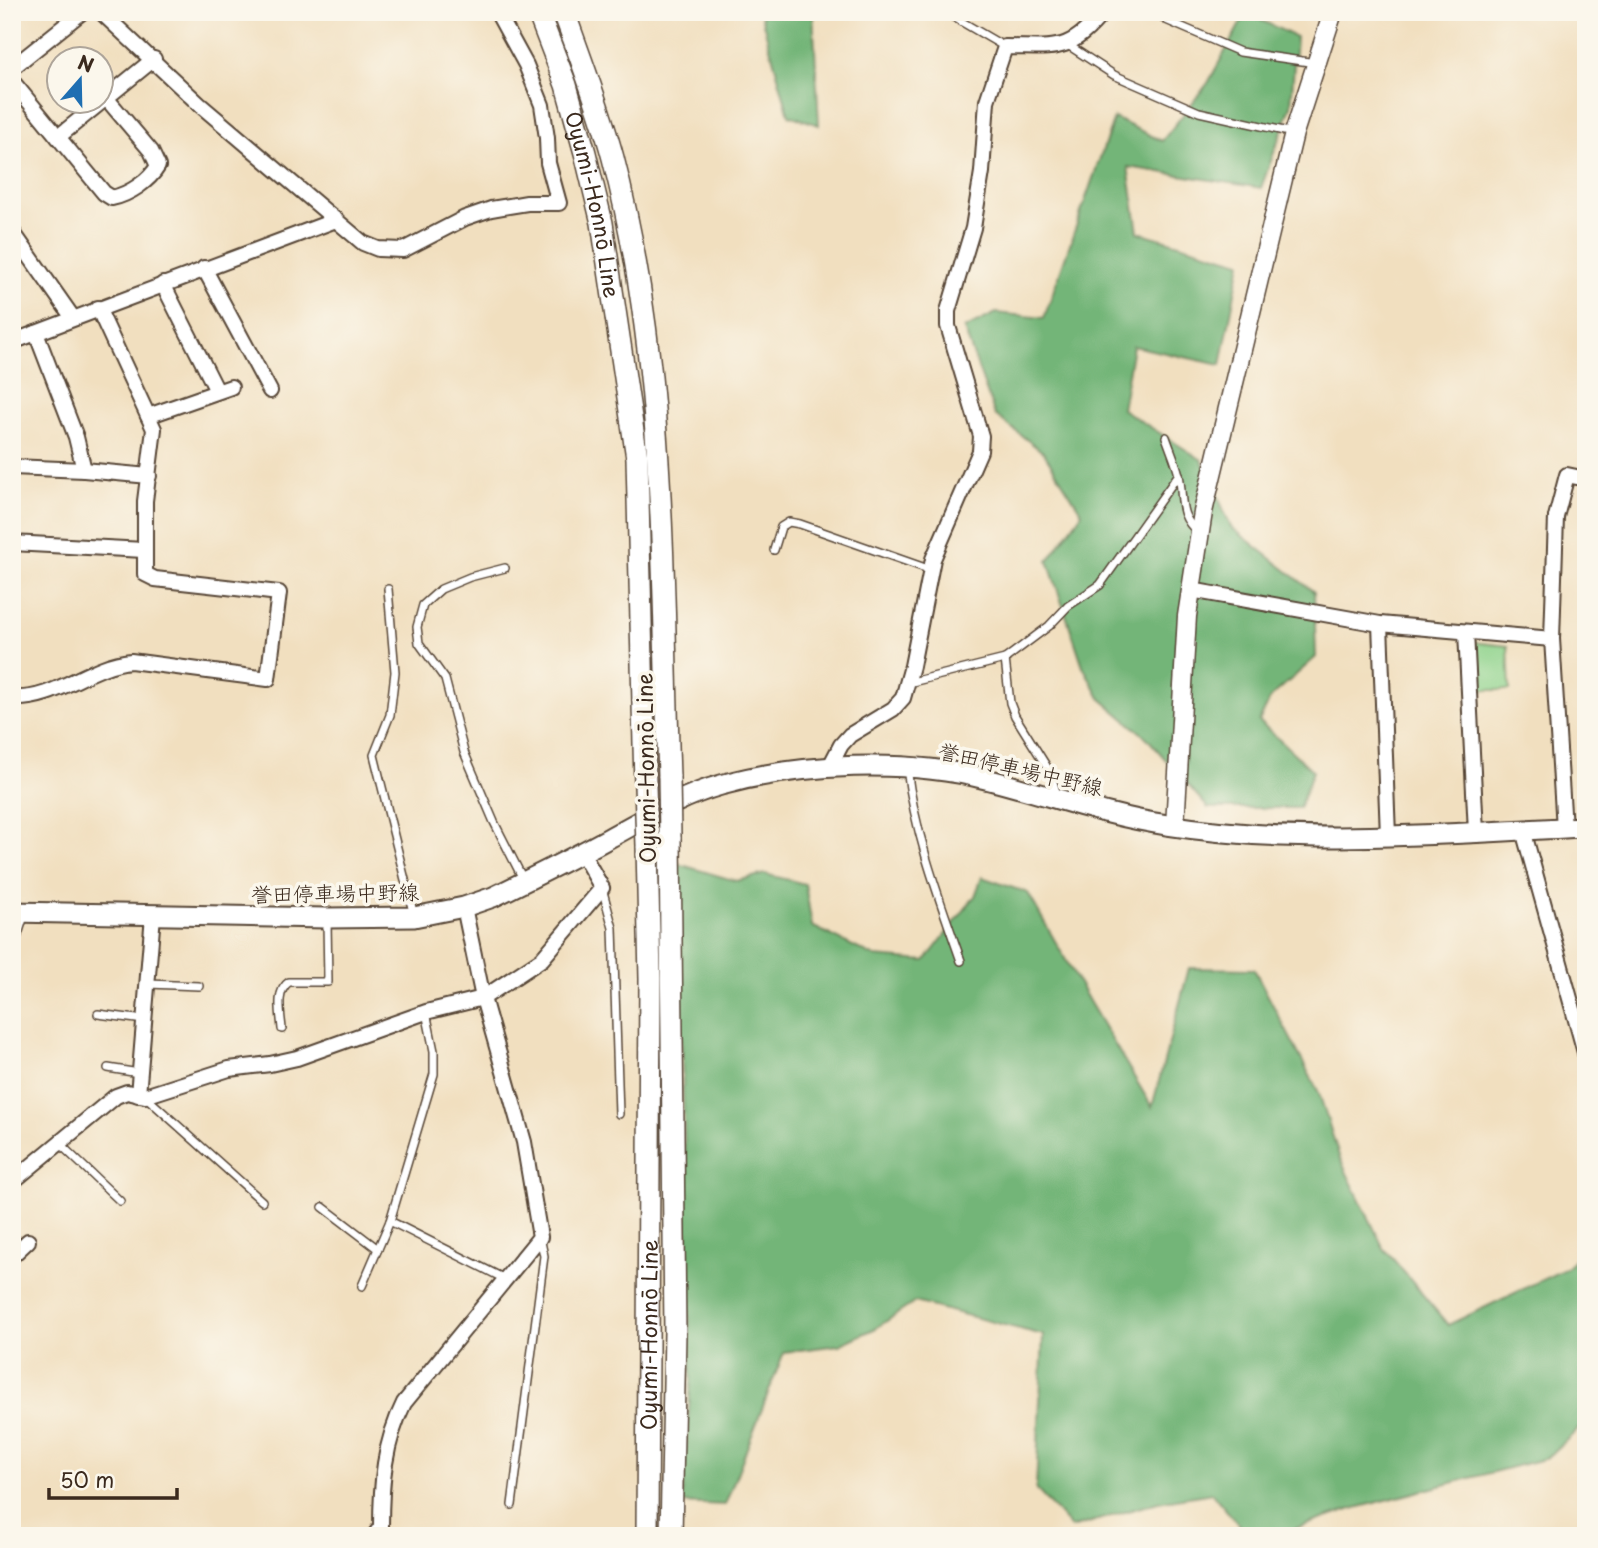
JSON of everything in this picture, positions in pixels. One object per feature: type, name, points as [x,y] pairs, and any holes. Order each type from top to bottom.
[{"type":"main road","name":"Oyumi-Honnō Line","points":[[538,12],[566,85],[599,212],[635,445],[650,979],[647,1536]]},
{"type":"main road","name":"Oyumi-Honnō Line","points":[[564,12],[613,157],[649,351],[659,474],[670,837],[675,1333],[671,1536]]},
{"type":"main road","name":"誉田停車場中野線","points":[[19,912],[327,918],[414,917],[464,907],[493,897],[582,853],[686,796],[722,784],[829,768],[907,767],[983,778],[1100,810],[1175,826],[1253,835],[1343,838],[1586,827]]},
{"type":"street","points":[[12,68],[82,12]]},
{"type":"street","points":[[101,12],[199,104],[363,243],[390,251],[415,246],[465,218],[491,209],[527,203],[559,203],[548,163],[542,104],[526,65],[497,12]]},
{"type":"street","points":[[829,768],[841,744],[850,735],[893,709],[903,698],[933,559],[980,451],[981,436],[948,326],[948,311],[973,228],[982,172],[987,101],[1005,47],[1068,45],[1091,27],[1103,12]]},
{"type":"street","points":[[1175,826],[1187,616],[1200,533],[1294,133],[1333,12]]},
{"type":"street","points":[[116,91],[154,59]]},
{"type":"street","points":[[12,81],[104,192],[112,198],[123,196],[152,175],[158,166],[151,151],[116,110]]},
{"type":"street","points":[[58,137],[85,116]]},
{"type":"street","points":[[12,342],[336,220]]},
{"type":"street","points":[[12,231],[73,318]]},
{"type":"street","points":[[204,268],[270,391]]},
{"type":"street","points":[[148,416],[224,389],[163,284]]},
{"type":"street","points":[[12,698],[26,699],[46,694],[111,663],[131,662],[268,679],[279,593],[155,579],[145,574],[145,500],[154,429],[98,308]]},
{"type":"street","points":[[36,333],[76,437],[84,470]]},
{"type":"street","points":[[12,467],[149,476]]},
{"type":"street","points":[[1564,828],[1552,639],[1556,517],[1567,475],[1586,479]]},
{"type":"street","points":[[12,543],[144,550]]},
{"type":"street","points":[[1191,590],[1380,625],[1552,639]]},
{"type":"street","points":[[1380,625],[1388,836]]},
{"type":"street","points":[[1466,632],[1476,832]]},
{"type":"street","points":[[1523,830],[1586,1056]]},
{"type":"street","points":[[12,1182],[116,1096],[127,1092],[141,1096],[229,1069],[297,1058],[426,1012],[483,998],[542,959],[602,888],[582,853]]},
{"type":"street","points":[[374,1536],[381,1527],[385,1455],[393,1425],[404,1403],[540,1237],[524,1142],[483,998],[464,907]]},
{"type":"street","points":[[141,1096],[139,1073],[153,915]]},
{"type":"street","points":[[12,1256],[28,1241]]},
{"type":"lane","points":[[945,12],[1005,47]]},
{"type":"lane","points":[[1156,12],[1166,20],[1240,52],[1317,63]]},
{"type":"lane","points":[[1068,45],[1114,75],[1199,112],[1294,133]]},
{"type":"lane","points":[[1166,437],[1179,474],[1184,515],[1189,525],[1200,533]]},
{"type":"lane","points":[[908,683],[1005,659],[1049,626],[1068,606],[1100,585],[1179,474]]},
{"type":"lane","points":[[774,550],[777,534],[781,527],[789,522],[931,570]]},
{"type":"lane","points":[[505,568],[470,577],[441,589],[423,606],[417,627],[419,643],[445,678],[464,752],[524,882]]},
{"type":"lane","points":[[388,589],[395,671],[390,715],[374,755],[414,917]]},
{"type":"lane","points":[[1005,659],[1010,703],[1015,716],[1050,772],[1059,799]]},
{"type":"lane","points":[[907,767],[910,797],[929,868],[961,961]]},
{"type":"lane","points":[[602,888],[613,928],[619,1114]]},
{"type":"lane","points":[[12,953],[19,912]]},
{"type":"lane","points":[[282,1029],[283,986],[289,982],[328,982],[327,918]]},
{"type":"lane","points":[[147,984],[199,986]]},
{"type":"lane","points":[[362,1286],[390,1221],[434,1074],[434,1051],[426,1012]]},
{"type":"lane","points":[[98,1014],[144,1020]]},
{"type":"lane","points":[[108,1068],[139,1073]]},
{"type":"lane","points":[[141,1096],[262,1201]]},
{"type":"lane","points":[[59,1143],[120,1201]]},
{"type":"lane","points":[[323,1207],[378,1249]]},
{"type":"lane","points":[[390,1221],[505,1279]]},
{"type":"lane","points":[[512,1505],[544,1256],[540,1237]]},
{"type":"green space","points":[[760,12],[813,12],[819,125],[789,115]]},
{"type":"green space","points":[[1246,13],[1296,37],[1291,106],[1261,188],[1128,167],[1138,232],[1241,262],[1221,365],[1133,346],[1122,409],[1202,460],[1231,527],[1314,592],[1316,657],[1271,697],[1259,721],[1313,771],[1299,808],[1208,808],[1147,738],[1100,698],[1083,666],[1048,561],[1082,513],[1044,453],[995,415],[964,329],[996,313],[1044,318],[1114,118],[1162,141],[1208,83]]},
{"type":"green space","points":[[1471,642],[1508,646],[1510,690],[1472,690]]},
{"type":"green space","points":[[665,860],[736,881],[765,874],[805,884],[812,926],[875,957],[925,961],[975,896],[982,877],[1028,893],[1152,1107],[1189,968],[1254,969],[1319,1093],[1340,1159],[1383,1247],[1448,1325],[1567,1268],[1586,1245],[1586,1422],[1547,1458],[1352,1509],[1274,1536],[1248,1536],[1212,1493],[1158,1502],[1071,1528],[1036,1489],[1043,1335],[915,1302],[876,1328],[839,1345],[784,1352],[725,1505],[682,1503],[691,1380],[681,1023],[646,962],[642,887]]}]
